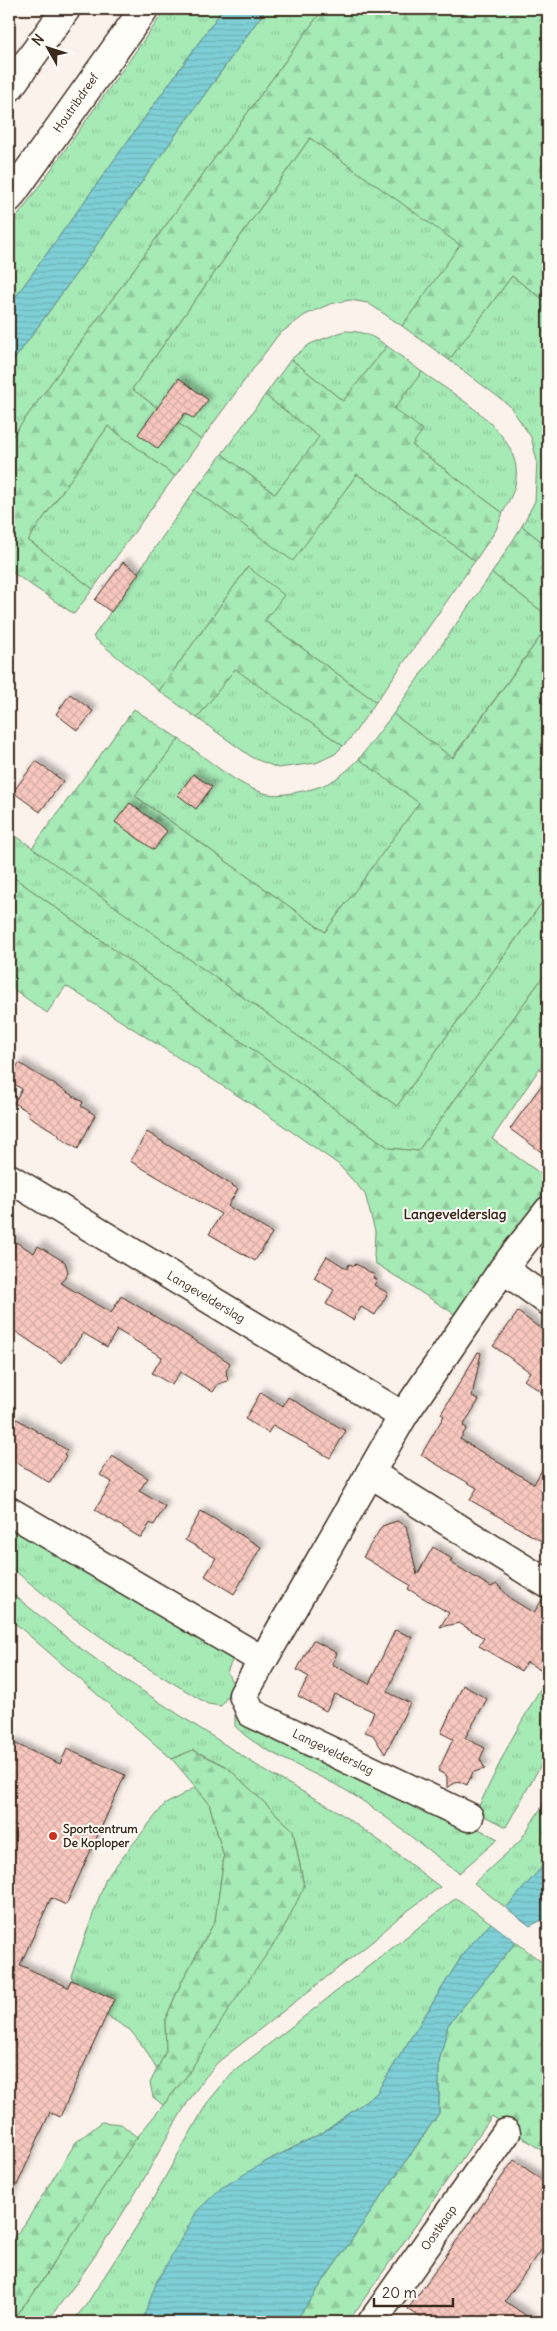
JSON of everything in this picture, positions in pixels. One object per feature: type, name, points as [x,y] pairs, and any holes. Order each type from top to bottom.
[{"type":"street","points":[[9,88],[66,9]]},
{"type":"street","name":"Houtribdreef","points":[[9,198],[144,9]]},
{"type":"street","name":"Langevelderslag","points":[[9,1178],[403,1416]]},
{"type":"street","name":"Langevelderslag","points":[[469,1817],[251,1713],[243,1695],[403,1416],[503,1269],[548,1211]]},
{"type":"street","points":[[503,1269],[548,1301]]},
{"type":"street","points":[[370,1473],[548,1584]]},
{"type":"street","points":[[9,1511],[262,1660]]},
{"type":"street","name":"Oostkaap","points":[[372,2322],[506,2133]]},
{"type":"green space","points":[[166,9],[223,9],[9,306],[9,228]]},
{"type":"green space","points":[[266,9],[323,9],[9,441],[9,367]]},
{"type":"green space","points":[[323,9],[545,9],[548,11],[548,303],[512,276],[449,360],[402,326],[460,245],[310,138],[132,389],[201,440],[175,476],[108,426],[28,540],[93,589],[74,614],[9,570],[9,441]]},
{"type":"green space","points":[[310,138],[461,245],[402,326],[368,303],[350,300],[330,304],[305,315],[278,335],[201,440],[132,389]]},
{"type":"green space","points":[[512,276],[548,303],[548,547],[522,526],[535,501],[537,461],[531,437],[509,405],[449,360]]},
{"type":"green space","points":[[344,331],[367,334],[387,346],[343,401],[291,359],[310,344]]},
{"type":"green space","points":[[387,346],[422,372],[394,409],[423,430],[412,445],[503,513],[496,530],[475,561],[357,474],[293,561],[195,490],[222,454],[275,494],[319,437],[265,395],[291,359],[343,401]]},
{"type":"green space","points":[[422,372],[485,418],[500,433],[510,449],[516,466],[515,485],[503,513],[412,445],[394,409]]},
{"type":"green space","points":[[265,395],[320,437],[275,494],[222,454]]},
{"type":"green space","points":[[108,426],[175,476],[93,589],[28,540]]},
{"type":"green space","points":[[357,474],[475,561],[376,702],[265,621],[248,567],[159,691],[93,637],[195,490],[293,560]]},
{"type":"green space","points":[[522,526],[548,547],[548,616],[492,573]]},
{"type":"green space","points":[[248,567],[284,595],[265,621],[376,702],[343,746],[235,669],[197,718],[159,691]]},
{"type":"green space","points":[[492,573],[548,616],[548,626],[452,758],[393,714]]},
{"type":"green space","points":[[548,626],[548,894],[397,1106],[32,848],[134,709],[179,739],[135,796],[325,932],[419,803],[359,759],[393,714],[453,758]]},
{"type":"green space","points":[[235,668],[343,746],[335,754],[316,763],[278,768],[253,758],[197,718]]},
{"type":"green space","points":[[179,739],[222,771],[257,791],[268,794],[290,793],[320,786],[340,776],[359,759],[420,803],[325,932],[135,796]]},
{"type":"green space","points":[[9,831],[397,1106],[548,894],[548,970],[418,1151],[389,1148],[9,874]]},
{"type":"green space","points":[[9,874],[389,1148],[418,1151],[548,970],[548,1056],[492,1139],[548,1179],[548,1189],[515,1231],[456,1315],[375,1263],[375,1231],[365,1194],[338,1164],[265,1113],[66,986],[47,1013],[9,986]]},
{"type":"green space","points":[[9,1521],[234,1656],[227,1672],[234,1686],[221,1706],[208,1704],[136,1661],[68,1614],[9,1566]]},
{"type":"green space","points":[[9,1591],[76,1645],[121,1677],[267,1772],[334,1809],[440,1887],[398,1918],[373,1941],[218,2062],[193,2094],[133,2197],[102,2245],[46,2322],[10,2322],[31,2297],[134,2141],[186,2077],[304,1886],[293,1830],[227,1767],[193,1750],[172,1759],[9,1618]]},
{"type":"green space","points":[[548,1675],[548,1752],[506,1827],[476,1812],[510,1742]]},
{"type":"green space","points":[[239,1710],[244,1718],[259,1732],[468,1831],[471,1825],[498,1839],[459,1873],[362,1800],[272,1753],[245,1735],[235,1726],[235,1715]]},
{"type":"green space","points":[[193,1750],[227,1767],[293,1830],[304,1887],[282,1932],[231,2006],[186,2077],[163,2105],[153,2097],[150,2083],[166,2051],[165,2020],[182,1981],[215,1921],[224,1857],[209,1803],[172,1759]]},
{"type":"green space","points":[[196,1787],[209,1803],[224,1857],[215,1921],[182,1981],[165,2020],[166,2051],[157,2070],[145,2049],[130,2030],[84,2002],[71,1976],[106,1878],[164,1805]]},
{"type":"green space","points":[[548,1797],[548,1860],[506,1908],[474,1883],[520,1841]]},
{"type":"green space","points":[[456,1898],[491,1923],[465,1951],[376,2094],[324,2132],[265,2162],[222,2188],[197,2211],[142,2322],[72,2322],[86,2305],[142,2218],[207,2103],[232,2073]]},
{"type":"green space","points":[[516,1942],[548,1967],[548,2155],[492,2116],[348,2322],[295,2322],[439,2113],[439,2062],[448,2025]]},
{"type":"green space","points":[[102,2122],[121,2124],[137,2137],[31,2297],[9,2322],[9,2243],[24,2225],[76,2142]]},
{"type":"water","points":[[223,9],[266,9],[9,367],[9,306]]},
{"type":"water","points":[[548,1860],[548,1917],[530,1926],[506,1908]]},
{"type":"water","points":[[491,1923],[516,1942],[448,2025],[439,2062],[439,2113],[295,2322],[142,2322],[156,2283],[197,2211],[221,2188],[265,2162],[324,2132],[376,2094],[465,1951]]},
{"type":"building","points":[[179,378],[208,400],[194,419],[185,413],[158,449],[138,434]]},
{"type":"building","points":[[123,562],[139,573],[111,612],[95,600]]},
{"type":"building","points":[[70,694],[93,711],[78,731],[56,714]]},
{"type":"building","points":[[36,761],[63,781],[40,812],[13,792]]},
{"type":"building","points":[[193,774],[212,787],[196,809],[178,795]]},
{"type":"building","points":[[130,803],[167,831],[154,850],[115,822]]},
{"type":"building","points":[[19,1063],[83,1102],[81,1106],[95,1115],[78,1149],[27,1115],[29,1112],[14,1103],[22,1089],[9,1081],[9,1079]]},
{"type":"building","points":[[548,1076],[548,1157],[510,1129]]},
{"type":"building","points":[[147,1132],[238,1189],[228,1206],[272,1233],[255,1261],[209,1234],[221,1214],[130,1161]]},
{"type":"building","points":[[9,1238],[34,1253],[38,1246],[65,1262],[68,1272],[61,1283],[111,1313],[121,1296],[209,1349],[230,1363],[226,1371],[228,1381],[218,1384],[213,1392],[180,1372],[172,1385],[152,1373],[162,1357],[117,1330],[107,1347],[83,1333],[62,1363],[9,1327]]},
{"type":"building","points":[[327,1256],[347,1269],[349,1264],[354,1266],[356,1264],[375,1275],[373,1278],[377,1280],[374,1285],[388,1293],[375,1315],[361,1307],[353,1320],[326,1304],[334,1290],[314,1278]]},
{"type":"building","points":[[518,1312],[548,1334],[548,1397],[524,1380],[530,1372],[493,1346]]},
{"type":"building","points":[[478,1352],[481,1353],[472,1396],[479,1400],[463,1426],[467,1428],[460,1439],[534,1484],[548,1459],[548,1545],[470,1500],[477,1488],[421,1455],[444,1416],[441,1414]]},
{"type":"building","points":[[261,1392],[283,1406],[288,1397],[346,1431],[330,1458],[273,1425],[268,1433],[245,1419]]},
{"type":"building","points":[[17,1419],[67,1450],[64,1454],[66,1456],[50,1483],[9,1458],[9,1432]]},
{"type":"building","points":[[112,1456],[148,1478],[139,1491],[165,1506],[154,1525],[150,1523],[141,1538],[95,1510],[112,1482],[100,1475]]},
{"type":"building","points":[[201,1511],[261,1547],[234,1594],[205,1576],[216,1558],[185,1540]]},
{"type":"building","points":[[397,1521],[406,1526],[417,1575],[433,1547],[452,1559],[450,1562],[491,1587],[497,1584],[511,1599],[534,1613],[543,1598],[548,1600],[548,1656],[540,1670],[527,1662],[521,1671],[479,1646],[484,1638],[459,1623],[440,1627],[449,1613],[408,1589],[410,1585],[363,1557],[382,1526]]},
{"type":"building","points":[[395,1630],[412,1637],[387,1692],[410,1703],[385,1754],[373,1735],[365,1732],[374,1712],[335,1694],[326,1711],[298,1696],[309,1677],[297,1670],[313,1640],[337,1653],[332,1664],[369,1684]]},
{"type":"building","points":[[463,1685],[487,1699],[465,1738],[485,1748],[480,1759],[485,1769],[473,1772],[467,1785],[458,1781],[447,1788],[447,1776],[438,1771],[453,1739],[441,1733]]},
{"type":"building","points":[[9,1741],[60,1764],[67,1749],[125,1775],[66,1905],[51,1898],[20,1965],[68,1987],[71,1980],[114,1999],[60,2117],[50,2112],[9,2203]]},
{"type":"building","points":[[514,2160],[548,2184],[548,2241],[505,2301],[535,2322],[427,2322],[408,2309]]},
{"type":"place","name":"Sportcentrum De Koploper","points":[[53,1836]]},
{"type":"district","name":"Langevelderslag","points":[[455,1214]]}]
